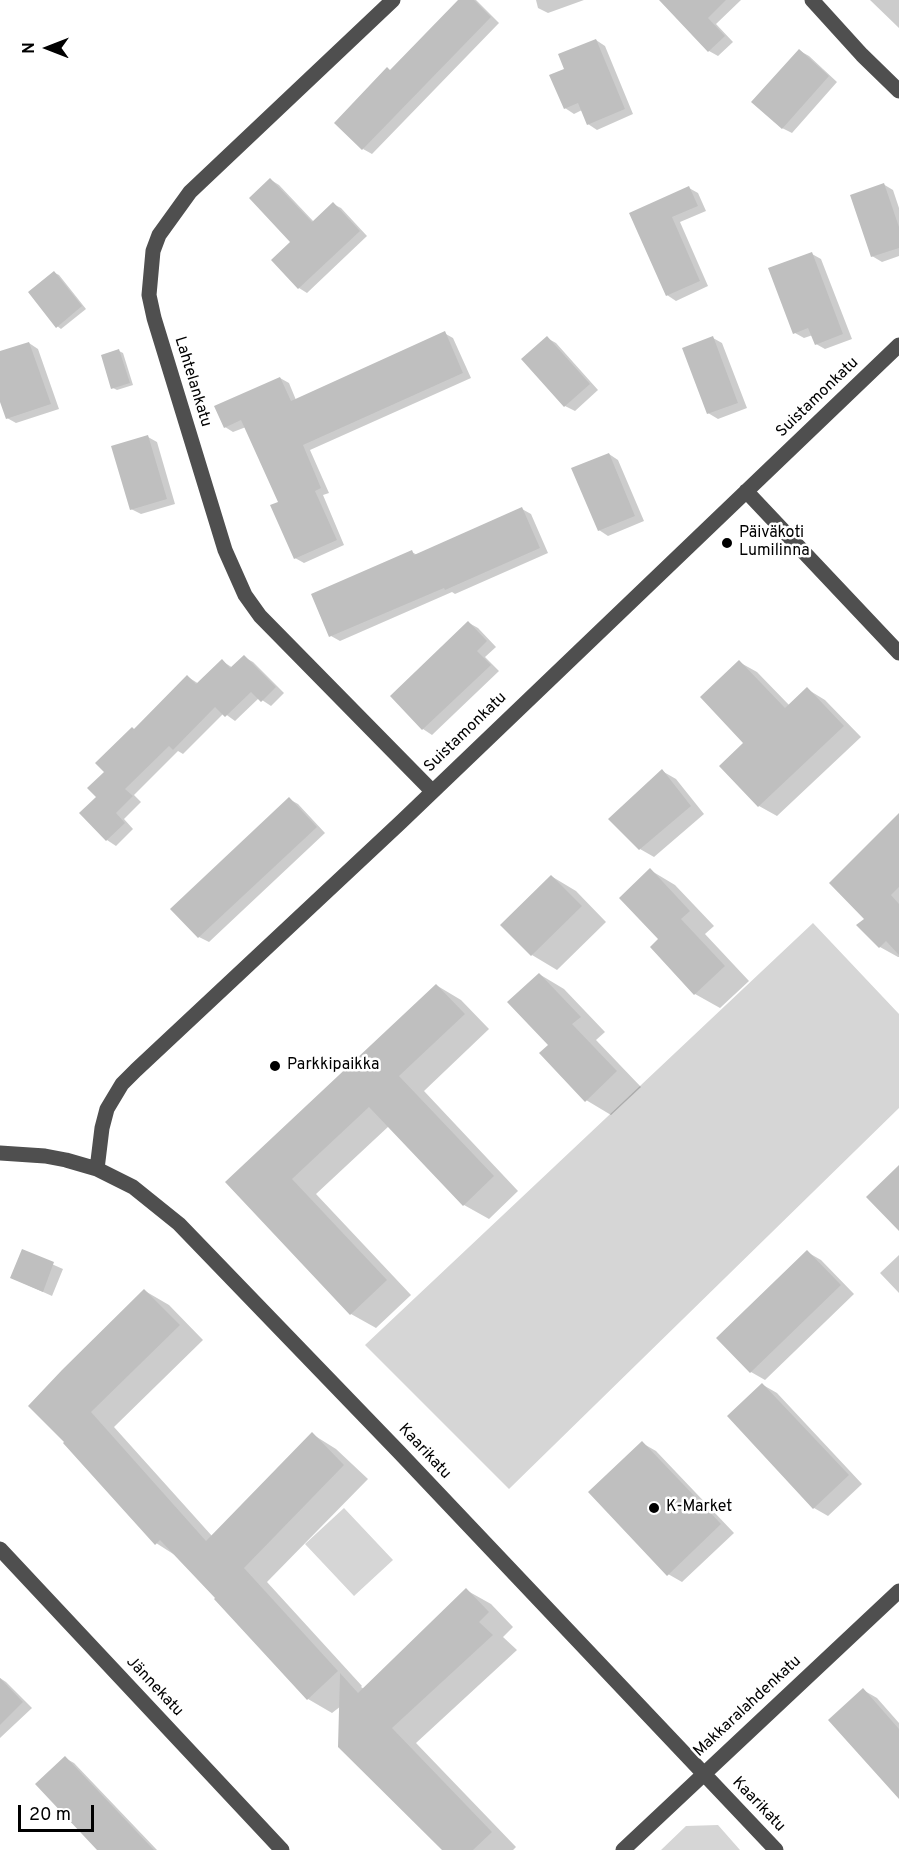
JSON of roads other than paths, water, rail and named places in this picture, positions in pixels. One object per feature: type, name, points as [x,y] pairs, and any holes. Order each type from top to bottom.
[{"type":"street","name":"Lahtelankatu","points":[[393,0],[190,192],[159,235],[153,251],[149,295],[157,329],[225,550],[245,595],[260,616],[432,791]]},
{"type":"street","points":[[812,0],[862,55],[899,91]]},
{"type":"street","name":"Suistamonkatu","points":[[97,1169],[102,1128],[108,1109],[122,1084],[899,345]]},
{"type":"street","points":[[746,491],[899,653]]},
{"type":"street","name":"Kaarikatu","points":[[0,1154],[45,1156],[97,1169],[141,1192],[179,1224],[777,1850]]},
{"type":"street","name":"Jännekatu","points":[[0,1549],[282,1850]]},
{"type":"street","name":"Makkaralahdenkatu","points":[[623,1850],[899,1591]]},
{"type":"place","name":"Päiväkoti Lumilinna","points":[[727,543]]},
{"type":"place","name":"Parkkipaikka","points":[[275,1066]]},
{"type":"place","name":"K-Market","points":[[654,1508]]}]
